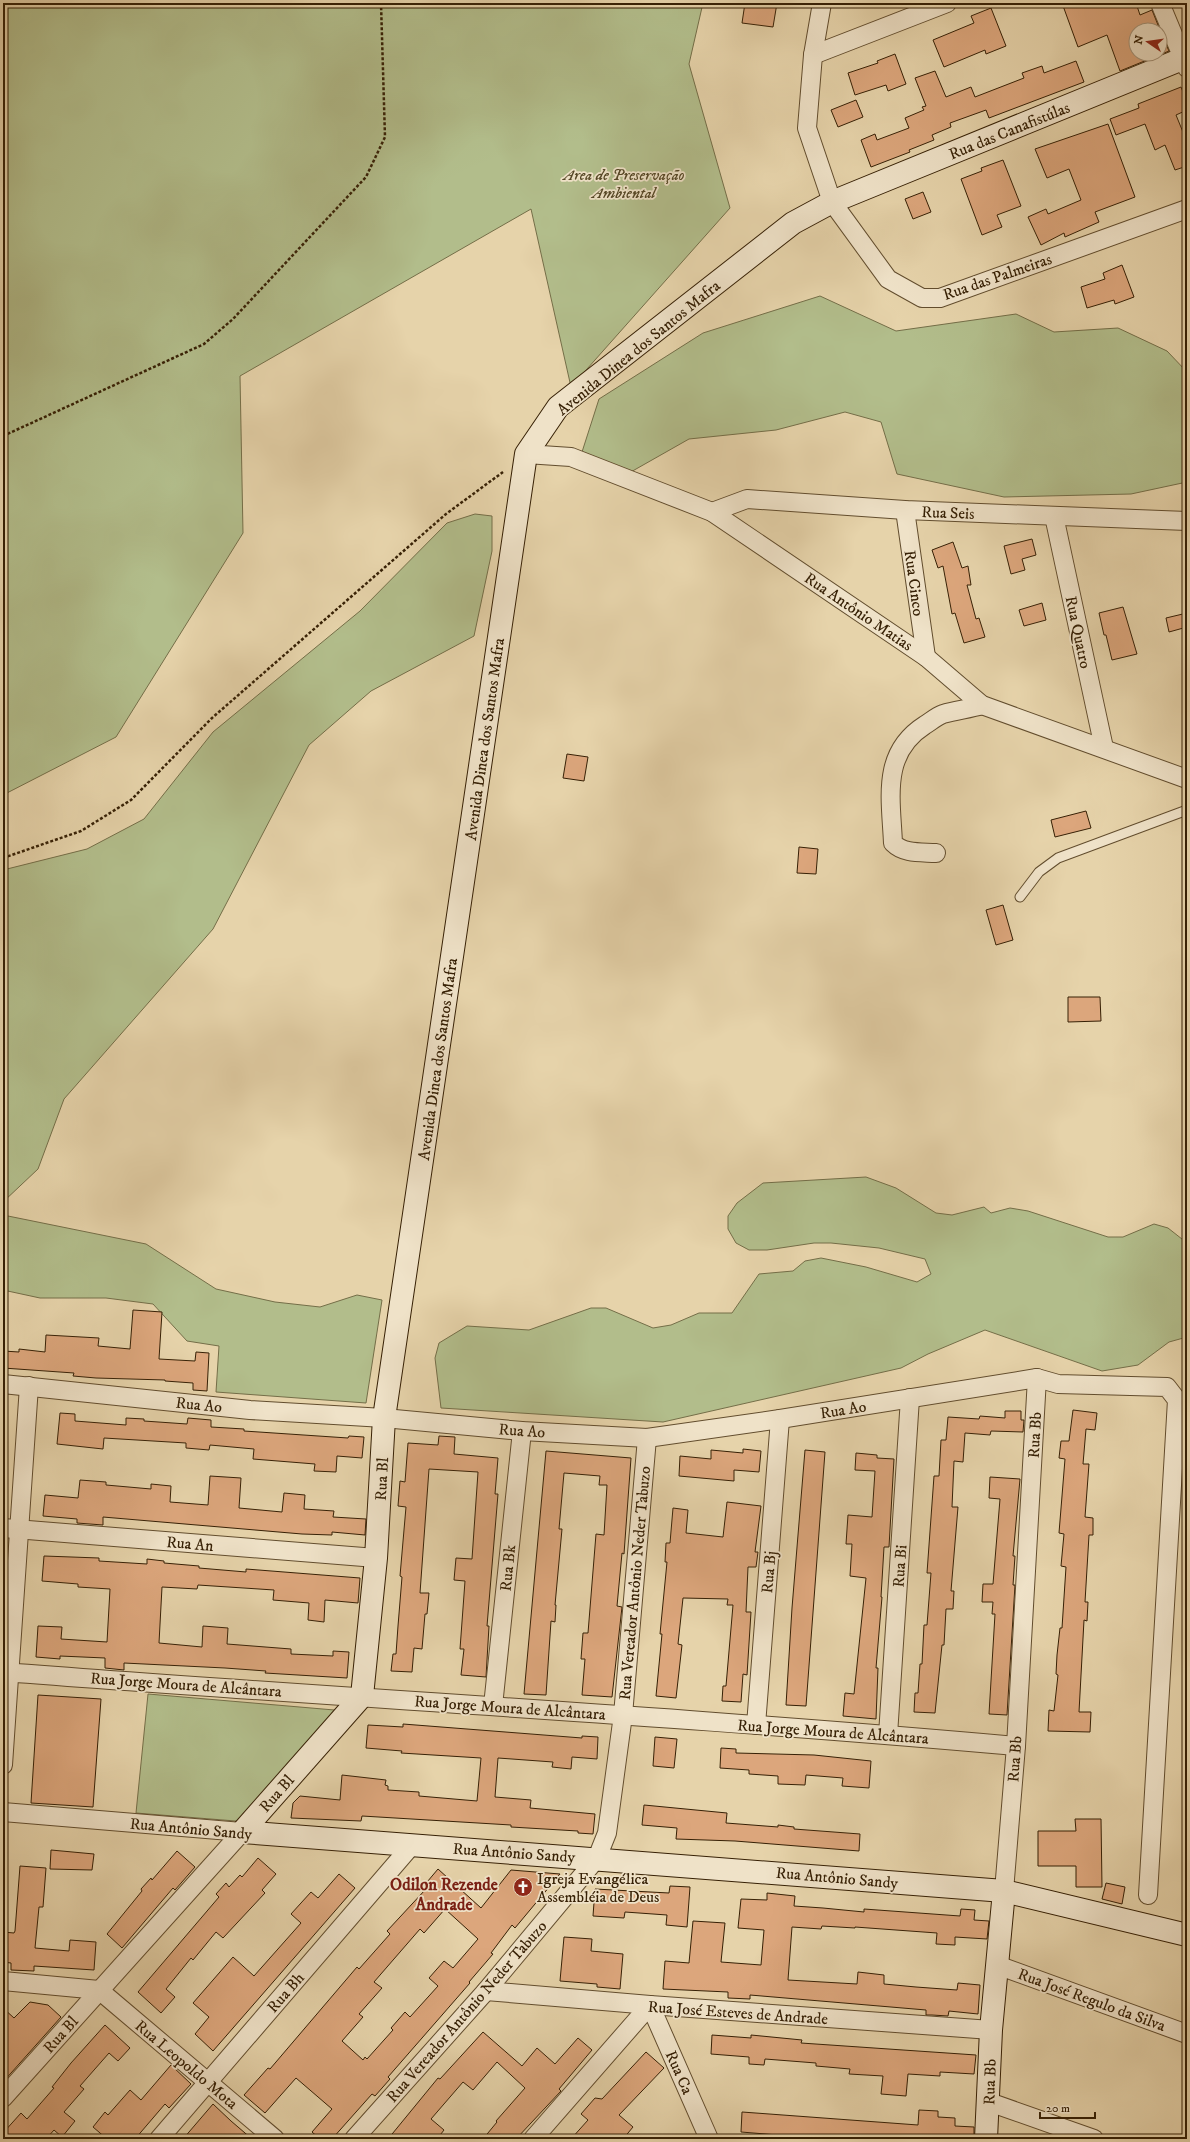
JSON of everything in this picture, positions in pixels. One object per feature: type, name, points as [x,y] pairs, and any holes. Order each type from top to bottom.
[{"type":"street","name":"Rua das Palmeiras","points":[[822,3],[813,55],[807,128],[832,202],[888,279],[922,298],[940,298],[1187,209]]},
{"type":"street","points":[[813,55],[947,3]]},
{"type":"street","points":[[1160,3],[1186,61]]},
{"type":"street","name":"Rua das Canafistúlas","points":[[832,202],[1186,61]]},
{"type":"street","name":"Avenida Dinea dos Santos Mafra","points":[[384,1418],[526,454],[558,407],[793,223],[832,202]]},
{"type":"street","name":"Rua Antônio Matias","points":[[526,454],[571,457],[712,512],[926,657],[982,705],[1187,778]]},
{"type":"street","name":"Rua Seis","points":[[712,512],[747,499],[905,510],[1187,521]]},
{"type":"street","name":"Rua Cinco","points":[[905,510],[926,657]]},
{"type":"street","name":"Rua Quatro","points":[[1054,516],[1104,748]]},
{"type":"street","points":[[936,853],[898,849],[892,843],[890,780],[894,762],[905,741],[942,714],[982,705]]},
{"type":"street","points":[[1037,1378],[1058,1384],[1167,1388],[1177,1400],[1148,1895]]},
{"type":"street","name":"Rua Ao","points":[[3,1384],[250,1410],[384,1418],[522,1431],[647,1438],[780,1419],[1037,1378]]},
{"type":"street","name":"Rua Bb","points":[[986,2139],[989,2102],[991,2030],[1016,1746],[1037,1378]]},
{"type":"street","points":[[3,1765],[11,1528],[29,1386]]},
{"type":"street","name":"Rua Bi","points":[[888,1735],[910,1398]]},
{"type":"street","name":"Rua Bl","points":[[3,2098],[362,1696],[376,1558],[384,1418]]},
{"type":"street","name":"Rua Bj","points":[[756,1725],[780,1419]]},
{"type":"street","name":"Rua Bk","points":[[493,1706],[522,1431]]},
{"type":"street","name":"Rua Vereador Antônio Neder Tabuzo","points":[[354,2139],[486,1991],[596,1858],[607,1834],[623,1715],[647,1438]]},
{"type":"street","name":"Rua An","points":[[11,1528],[376,1558]]},
{"type":"street","name":"Rua Jorge Moura de Alcântara","points":[[6,1672],[623,1715],[1016,1746]]},
{"type":"street","name":"Rua Antônio Sandy","points":[[3,1812],[1004,1891],[1187,1935]]},
{"type":"street","name":"Rua Bh","points":[[158,2139],[412,1845]]},
{"type":"street","name":"Rua José Regulo da Silva","points":[[997,1965],[1187,2034]]},
{"type":"street","points":[[3,1981],[99,1990]]},
{"type":"street","name":"Rua Leopoldo Mota","points":[[99,1990],[209,2081],[275,2139]]},
{"type":"street","name":"Rua José Esteves de Andrade","points":[[486,1991],[650,2005],[991,2030]]},
{"type":"street","points":[[533,2139],[650,2005]]},
{"type":"street","name":"Rua Ca","points":[[650,2005],[709,2139]]},
{"type":"street","points":[[989,2102],[1094,2139]]},
{"type":"lane","points":[[1020,897],[1039,872],[1058,858],[1187,810]]},
{"type":"path","points":[[3,436],[204,344],[233,319],[366,177],[385,137],[381,3]]},
{"type":"path","points":[[3,858],[81,832],[132,800],[212,718],[446,514],[526,454]]},
{"type":"green space","name":"Area de Preservação Ambiental","points":[[3,3],[703,3],[689,64],[730,208],[571,387],[531,209],[240,376],[243,533],[116,737],[3,795]]},
{"type":"green space","points":[[820,296],[896,331],[1016,314],[1054,332],[1118,328],[1167,351],[1187,372],[1187,482],[1131,494],[1004,497],[897,474],[881,422],[845,412],[776,430],[689,439],[629,473],[582,452],[599,399],[703,333]]},
{"type":"green space","points":[[475,514],[492,516],[492,551],[474,636],[371,691],[309,745],[213,929],[64,1099],[38,1169],[3,1202],[3,940],[4,898],[7,869],[87,849],[144,819],[213,732],[360,611],[447,523]]},
{"type":"green space","points":[[866,1177],[896,1188],[936,1213],[952,1215],[984,1207],[991,1213],[1010,1208],[1028,1211],[1108,1237],[1123,1237],[1154,1224],[1168,1228],[1187,1243],[1187,1337],[1169,1342],[1138,1365],[1102,1371],[985,1330],[928,1354],[901,1368],[663,1422],[441,1408],[435,1358],[439,1343],[467,1326],[529,1330],[591,1308],[606,1308],[653,1328],[671,1325],[699,1313],[732,1313],[759,1274],[793,1271],[805,1261],[821,1258],[866,1267],[917,1282],[931,1274],[925,1259],[879,1248],[831,1243],[814,1243],[767,1250],[749,1250],[736,1243],[728,1229],[728,1216],[737,1203],[763,1183]]},
{"type":"green space","points":[[3,1215],[146,1244],[216,1289],[275,1302],[320,1307],[357,1295],[382,1300],[366,1403],[216,1392],[219,1346],[187,1341],[153,1304],[106,1298],[40,1298],[3,1290]]},
{"type":"green space","points":[[148,1694],[346,1711],[248,1822],[136,1813]]},
{"type":"building","points":[[745,3],[777,3],[773,27],[742,23]]},
{"type":"building","points":[[1062,3],[1136,3],[1140,15],[1152,10],[1157,22],[1128,22],[1128,62],[1142,62],[1120,71],[1107,35],[1078,47]]},
{"type":"building","points":[[991,8],[1006,46],[986,54],[985,50],[944,67],[933,40],[974,23],[971,16]]},
{"type":"building","points":[[895,54],[906,84],[888,91],[886,85],[855,95],[848,73],[878,63],[877,61]]},
{"type":"building","points":[[1076,61],[1084,82],[989,118],[986,110],[950,123],[951,127],[932,135],[934,140],[909,150],[910,152],[871,167],[861,140],[875,134],[877,140],[909,128],[905,118],[924,110],[922,107],[926,106],[915,78],[935,71],[946,97],[971,87],[975,97],[1024,78],[1022,73],[1042,66],[1044,73]]},
{"type":"building","points":[[1181,87],[1187,102],[1187,110],[1176,115],[1187,142],[1187,166],[1175,170],[1165,145],[1155,150],[1145,124],[1116,135],[1110,119],[1139,108],[1138,104]]},
{"type":"building","points":[[856,100],[863,117],[838,127],[831,110]]},
{"type":"building","points":[[1108,124],[1135,197],[1095,212],[1099,222],[1065,237],[1064,233],[1041,245],[1028,217],[1046,209],[1048,214],[1081,200],[1069,169],[1047,178],[1035,149]]},
{"type":"building","points":[[1003,160],[1021,206],[997,215],[1002,227],[982,235],[961,179],[982,171],[981,168]]},
{"type":"building","points":[[923,192],[931,212],[913,219],[905,199]]},
{"type":"building","points":[[1122,265],[1134,297],[1115,304],[1114,300],[1087,308],[1081,287],[1105,279],[1103,273]]},
{"type":"building","points":[[1032,539],[1036,555],[1022,559],[1025,570],[1011,574],[1004,546]]},
{"type":"building","points":[[953,542],[962,568],[968,566],[971,585],[967,585],[976,619],[979,618],[985,637],[964,643],[955,613],[952,614],[943,566],[938,568],[932,550]]},
{"type":"building","points":[[1042,603],[1046,620],[1024,626],[1019,610]]},
{"type":"building","points":[[1123,607],[1137,654],[1112,660],[1099,613]]},
{"type":"building","points":[[1187,613],[1187,627],[1169,632],[1166,618]]},
{"type":"building","points":[[567,754],[588,757],[584,781],[563,778]]},
{"type":"building","points":[[1086,811],[1091,828],[1055,837],[1051,820]]},
{"type":"building","points":[[799,847],[818,849],[816,874],[797,873]]},
{"type":"building","points":[[1003,905],[1013,940],[996,945],[986,910]]},
{"type":"building","points":[[1068,997],[1100,997],[1101,1021],[1068,1022]]},
{"type":"building","points":[[133,1310],[162,1312],[159,1359],[195,1361],[196,1352],[209,1353],[207,1391],[193,1390],[193,1383],[165,1380],[96,1378],[73,1376],[74,1373],[3,1368],[3,1351],[19,1352],[19,1349],[45,1352],[46,1335],[99,1338],[98,1346],[130,1349]]},
{"type":"building","points":[[1073,1410],[1097,1413],[1095,1430],[1086,1429],[1083,1464],[1089,1464],[1085,1517],[1093,1518],[1093,1535],[1089,1535],[1085,1602],[1088,1602],[1087,1621],[1084,1620],[1079,1712],[1091,1712],[1090,1732],[1048,1731],[1049,1710],[1054,1711],[1058,1675],[1056,1674],[1057,1655],[1060,1628],[1062,1628],[1066,1567],[1061,1566],[1064,1534],[1059,1533],[1065,1459],[1059,1458],[1061,1441],[1069,1441]]},
{"type":"building","points":[[1005,1411],[1021,1411],[1021,1420],[1024,1420],[1023,1432],[991,1431],[990,1435],[965,1433],[963,1462],[954,1461],[952,1507],[958,1507],[951,1591],[954,1591],[953,1609],[946,1609],[944,1645],[942,1645],[935,1713],[914,1712],[915,1693],[918,1693],[920,1664],[922,1664],[924,1625],[927,1625],[931,1573],[927,1573],[934,1476],[939,1476],[941,1440],[946,1440],[948,1417],[979,1419],[980,1416],[1005,1418]]},
{"type":"building","points":[[60,1413],[75,1414],[75,1421],[126,1425],[126,1418],[144,1419],[144,1421],[187,1424],[188,1418],[211,1420],[211,1427],[244,1429],[244,1431],[348,1438],[349,1436],[364,1437],[362,1458],[337,1456],[336,1472],[314,1471],[315,1464],[253,1459],[254,1449],[210,1445],[209,1450],[186,1448],[186,1443],[104,1438],[103,1449],[57,1444]]},
{"type":"building","points":[[439,1436],[455,1437],[454,1454],[498,1458],[495,1494],[498,1494],[487,1626],[489,1626],[486,1677],[461,1675],[464,1649],[460,1649],[465,1581],[454,1580],[456,1558],[472,1559],[478,1472],[429,1469],[420,1593],[429,1593],[427,1614],[425,1614],[422,1649],[414,1648],[412,1672],[391,1671],[393,1654],[396,1654],[402,1577],[400,1576],[406,1507],[398,1506],[400,1481],[405,1482],[408,1443],[438,1445]]},
{"type":"building","points":[[743,1449],[761,1451],[759,1472],[734,1470],[734,1481],[679,1476],[680,1456],[711,1459],[711,1450],[743,1453]]},
{"type":"building","points":[[805,1450],[825,1452],[806,1706],[786,1705],[792,1608]]},
{"type":"building","points":[[546,1451],[631,1458],[624,1554],[622,1553],[617,1606],[622,1607],[612,1697],[582,1695],[585,1659],[581,1659],[583,1633],[588,1633],[596,1534],[604,1535],[607,1485],[599,1485],[600,1476],[564,1473],[559,1529],[562,1529],[555,1605],[555,1622],[551,1621],[546,1695],[524,1694]]},
{"type":"building","points":[[856,1453],[877,1455],[877,1458],[894,1459],[889,1547],[884,1547],[882,1597],[876,1668],[878,1668],[876,1719],[843,1716],[845,1693],[854,1694],[866,1578],[850,1576],[852,1544],[846,1544],[848,1515],[872,1517],[875,1471],[855,1470]]},
{"type":"building","points":[[210,1476],[241,1478],[239,1508],[282,1512],[284,1493],[305,1495],[304,1509],[334,1511],[333,1517],[366,1519],[365,1535],[332,1532],[332,1535],[302,1534],[103,1517],[103,1525],[77,1523],[77,1519],[43,1516],[45,1495],[78,1498],[80,1480],[106,1482],[106,1485],[151,1489],[151,1484],[171,1486],[170,1502],[208,1505]]},
{"type":"building","points":[[990,1477],[1020,1479],[1013,1556],[1015,1556],[1013,1585],[1015,1585],[1007,1715],[989,1714],[995,1614],[992,1614],[993,1602],[982,1602],[983,1584],[993,1584],[1000,1499],[989,1498]]},
{"type":"building","points":[[727,1502],[761,1506],[755,1552],[758,1552],[756,1567],[748,1567],[746,1612],[751,1612],[747,1675],[743,1674],[741,1702],[722,1701],[723,1686],[726,1686],[733,1605],[727,1605],[728,1599],[683,1598],[678,1644],[682,1645],[676,1698],[656,1696],[667,1562],[665,1562],[666,1543],[670,1543],[673,1508],[688,1510],[686,1533],[723,1537]]},
{"type":"building","points":[[44,1556],[99,1558],[99,1561],[147,1564],[147,1559],[164,1561],[164,1563],[199,1566],[199,1568],[246,1572],[246,1569],[360,1578],[358,1603],[325,1600],[324,1622],[308,1620],[309,1603],[273,1600],[274,1590],[198,1585],[197,1589],[162,1587],[159,1643],[202,1647],[203,1626],[228,1628],[227,1644],[291,1649],[291,1654],[333,1656],[333,1651],[349,1652],[347,1678],[265,1673],[266,1671],[225,1668],[124,1663],[124,1670],[105,1668],[105,1658],[60,1656],[60,1659],[36,1657],[38,1626],[62,1627],[61,1639],[107,1642],[110,1589],[78,1587],[78,1584],[42,1581]]},
{"type":"building","points":[[38,1695],[101,1699],[93,1807],[31,1803]]},
{"type":"building","points":[[403,1724],[582,1738],[582,1736],[598,1737],[597,1759],[572,1757],[571,1769],[552,1767],[553,1762],[498,1758],[495,1797],[531,1800],[530,1808],[595,1814],[593,1834],[578,1833],[578,1831],[511,1827],[511,1825],[362,1816],[361,1821],[291,1818],[293,1803],[300,1796],[340,1800],[342,1775],[386,1780],[385,1785],[388,1786],[388,1790],[419,1792],[419,1796],[477,1801],[481,1758],[401,1753],[402,1751],[366,1748],[368,1725],[403,1727]]},
{"type":"building","points":[[655,1737],[677,1739],[674,1768],[653,1766]]},
{"type":"building","points":[[721,1748],[736,1749],[736,1753],[814,1755],[871,1761],[869,1788],[842,1786],[843,1778],[806,1775],[805,1785],[778,1784],[778,1776],[749,1774],[749,1770],[720,1768]]},
{"type":"building","points":[[644,1805],[727,1813],[726,1823],[778,1827],[778,1825],[794,1827],[794,1829],[860,1834],[859,1851],[735,1841],[676,1839],[677,1828],[642,1825]]},
{"type":"building","points":[[1075,1819],[1101,1819],[1102,1887],[1076,1887],[1076,1866],[1038,1866],[1038,1831],[1076,1831]]},
{"type":"building","points":[[51,1850],[94,1854],[92,1870],[50,1869]]},
{"type":"building","points":[[177,1851],[195,1867],[175,1890],[173,1888],[122,1948],[107,1934],[142,1891],[141,1889],[151,1878],[152,1880]]},
{"type":"building","points":[[258,1858],[276,1874],[262,1890],[265,1893],[223,1938],[216,1932],[193,1960],[191,1958],[166,1989],[175,1997],[161,2013],[138,1992],[219,1897],[216,1894],[226,1883],[229,1887],[240,1875],[242,1877]]},
{"type":"building","points":[[20,1866],[46,1868],[43,1907],[39,1907],[35,1948],[69,1951],[70,1940],[96,1942],[94,1970],[34,1966],[34,1971],[11,1970],[11,1963],[3,1962],[3,1932],[14,1933],[15,1931]]},
{"type":"building","points":[[438,1869],[481,1908],[511,1870],[560,1874],[515,1928],[512,1925],[491,1953],[493,1954],[469,1982],[470,1983],[388,2077],[390,2079],[375,2096],[372,2094],[332,2139],[320,2139],[312,2132],[332,2109],[296,2078],[265,2113],[244,2095],[268,2068],[270,2069],[357,1967],[359,1969],[390,1934],[387,1931],[425,1890],[422,1888]],"holes":[[[445,1909],[478,1939],[453,1968],[444,1961],[429,1978],[438,1986],[410,2017],[405,2012],[391,2028],[393,2030],[367,2059],[365,2057],[363,2060],[342,2041],[363,2017],[359,2014],[382,1988],[374,1982],[420,1929],[424,1933]]]},
{"type":"building","points":[[339,1874],[355,1888],[213,2051],[195,2034],[209,2017],[193,2003],[233,1957],[254,1976],[301,1923],[291,1914],[311,1892],[318,1898]]},
{"type":"building","points":[[1106,1883],[1125,1887],[1122,1904],[1102,1899]]},
{"type":"building","points":[[670,1886],[690,1887],[687,1927],[666,1925],[667,1915],[625,1912],[624,1918],[593,1916],[595,1889],[669,1893]]},
{"type":"building","points":[[767,1893],[795,1896],[794,1906],[864,1912],[864,1909],[960,1916],[961,1909],[975,1910],[974,1920],[989,1921],[987,1939],[955,1937],[955,1945],[936,1944],[937,1933],[855,1927],[822,1926],[821,1929],[792,1927],[788,1980],[857,1984],[858,1972],[884,1975],[884,1984],[957,1990],[958,1983],[980,1985],[978,2014],[949,2011],[948,2016],[926,2015],[926,2010],[750,1995],[750,1999],[728,1998],[728,1992],[663,1989],[665,1961],[689,1963],[693,1921],[725,1923],[721,1962],[761,1965],[764,1930],[738,1928],[741,1899],[767,1900]]},
{"type":"building","points":[[564,1937],[592,1939],[591,1951],[623,1954],[620,1989],[597,1987],[597,1984],[560,1981]]},
{"type":"building","points":[[30,2002],[48,2005],[61,2017],[3,2082],[3,2008],[14,2018]]},
{"type":"building","points":[[105,2025],[130,2048],[118,2061],[109,2053],[80,2086],[84,2089],[64,2112],[75,2121],[62,2137],[54,2130],[46,2139],[3,2139],[3,2133],[21,2113],[27,2119],[54,2088],[52,2087],[71,2063]]},
{"type":"building","points":[[483,2032],[522,2066],[537,2048],[555,2064],[578,2038],[592,2050],[559,2089],[561,2091],[516,2139],[483,2139],[497,2122],[496,2121],[525,2088],[497,2062],[473,2090],[463,2082],[431,2119],[444,2130],[437,2139],[388,2139],[438,2078],[440,2079]]},
{"type":"building","points":[[712,2035],[751,2038],[751,2035],[802,2040],[801,2043],[976,2055],[974,2074],[940,2072],[940,2076],[908,2074],[906,2096],[881,2094],[883,2076],[849,2074],[850,2069],[816,2066],[816,2063],[765,2059],[764,2065],[749,2064],[749,2057],[711,2054]]},
{"type":"building","points":[[646,2052],[664,2068],[619,2115],[633,2127],[623,2139],[571,2139],[588,2120],[581,2114],[595,2098],[602,2099]]},
{"type":"building","points":[[171,2065],[191,2084],[169,2108],[165,2104],[135,2139],[107,2139],[93,2127],[105,2112],[108,2115],[130,2090],[141,2100]]},
{"type":"building","points":[[213,2104],[231,2121],[252,2139],[183,2139]]},
{"type":"building","points":[[919,2110],[938,2111],[938,2117],[955,2118],[955,2126],[974,2127],[974,2139],[827,2139],[741,2132],[742,2112],[918,2125]]},
{"type":"place","name":"Igreja Evangélica Assembléia de Deus","points":[[523,1887]]},
{"type":"district","name":"Odilon Rezende Andrade","points":[[444,1894]]}]
